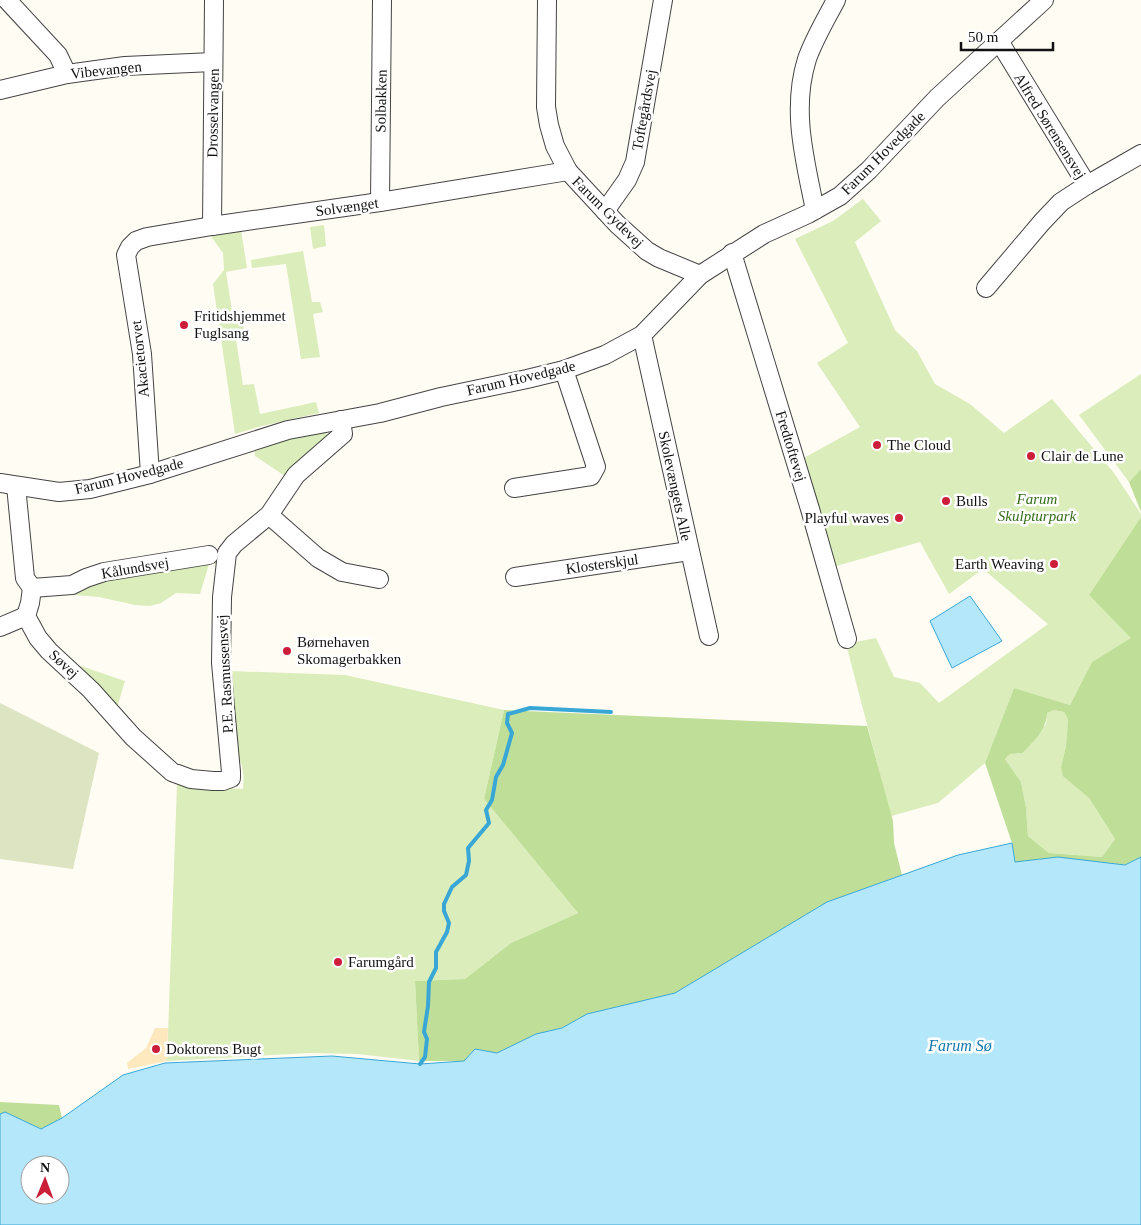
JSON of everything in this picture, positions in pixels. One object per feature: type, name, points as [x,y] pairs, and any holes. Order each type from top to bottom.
[{"type":"street","points":[[7,0],[58,55],[67,74]]},
{"type":"street","name":"Drosselvangen","points":[[212,226],[214,0]]},
{"type":"street","name":"Solbakken","points":[[380,202],[382,0]]},
{"type":"street","name":"Farum Gydevej","points":[[547,0],[546,107],[555,146],[568,170],[611,218],[647,251],[659,258],[700,274]]},
{"type":"street","name":"Toftegårdsvej","points":[[611,218],[635,162],[663,0]]},
{"type":"street","points":[[815,210],[802,144],[799,114],[800,91],[807,58],[836,0]]},
{"type":"street","name":"Farum Hovedgade","points":[[8,484],[59,492],[78,491],[150,474],[286,431],[402,408],[470,390],[502,385],[564,370],[605,355],[642,335],[700,274],[764,234],[840,196],[858,181],[937,98],[1044,0]]},
{"type":"street","name":"Alfred Sørensensvej","points":[[999,41],[1087,185]]},
{"type":"street","name":"Vibevangen","points":[[0,90],[67,74],[125,66],[213,62]]},
{"type":"street","points":[[986,288],[1042,222],[1062,202],[1087,185],[1141,154]]},
{"type":"street","name":"Solvænget","points":[[130,247],[147,237],[380,202],[568,170]]},
{"type":"street","name":"Akacietorvet","points":[[130,247],[126,255],[142,354],[150,474]]},
{"type":"street","name":"Fredtoftevej","points":[[732,253],[810,509],[847,639]]},
{"type":"street","name":"Skolevængets Alle","points":[[642,335],[709,636]]},
{"type":"street","points":[[514,488],[591,476],[596,467],[564,370]]},
{"type":"street","points":[[341,420],[343,434],[296,475],[269,514],[318,558],[342,572],[378,579]]},
{"type":"street","points":[[0,627],[26,616],[32,588],[25,578],[8,484]]},
{"type":"street","name":"P.E. Rasmussensvej","points":[[213,781],[224,781],[230,778],[231,772],[221,663],[222,597],[227,553],[234,544],[269,514]]},
{"type":"street","name":"Klosterskjul","points":[[515,577],[689,552]]},
{"type":"street","name":"Kålundsvej","points":[[32,588],[72,585],[104,572],[209,555]]},
{"type":"street","name":"Søvej","points":[[26,616],[38,638],[49,651],[91,690],[133,737],[172,772],[191,778],[213,781]]},
{"type":"green space","name":"Farum Skulpturpark","points":[[863,199],[881,221],[855,242],[895,330],[917,351],[935,384],[970,404],[1004,433],[1052,399],[1114,473],[1141,514],[1141,517],[1089,595],[1132,638],[1092,662],[1070,705],[1014,688],[985,763],[938,803],[891,816],[846,644],[876,638],[894,677],[920,683],[939,703],[1048,624],[983,569],[949,594],[920,542],[833,567],[802,459],[860,427],[817,363],[848,343],[795,239],[833,221]]},
{"type":"green space","points":[[324,225],[326,246],[313,249],[310,227]]},
{"type":"green space","points":[[241,230],[247,268],[226,272],[234,324],[243,323],[244,331],[235,333],[243,385],[254,384],[260,414],[316,402],[319,413],[235,434],[213,284],[224,270],[223,253],[210,235]]},
{"type":"green space","points":[[303,251],[312,302],[320,302],[323,312],[313,314],[320,357],[301,359],[286,264],[252,268],[251,260]]},
{"type":"green space","points":[[1141,374],[1141,469],[1129,482],[1079,415]]},
{"type":"green space","points":[[315,431],[328,434],[329,439],[285,476],[255,456],[254,446]]},
{"type":"green space","points":[[1141,469],[1141,512],[1129,482]]},
{"type":"green space","points":[[1141,517],[1141,857],[1125,865],[1058,857],[1015,862],[1012,843],[985,763],[1014,688],[1070,705],[1092,662],[1131,638],[1089,595]],"holes":[[[1054,710],[1064,712],[1068,719],[1066,746],[1061,767],[1063,776],[1089,798],[1115,839],[1102,857],[1049,853],[1028,836],[1026,807],[1021,782],[1005,759],[1010,754],[1023,753],[1042,730],[1047,713]]]},
{"type":"green space","points":[[219,557],[219,563],[209,564],[200,594],[176,593],[161,603],[150,606],[135,605],[99,597],[74,595],[75,591],[99,579]]},
{"type":"green space","points":[[81,666],[125,681],[116,711],[79,669]]},
{"type":"green space","points":[[230,671],[345,675],[504,710],[484,799],[578,913],[511,943],[465,979],[415,981],[419,1061],[357,1054],[309,1053],[167,1061],[177,785],[243,789],[243,772],[238,756]]},
{"type":"green space","points":[[0,703],[99,753],[73,869],[0,859]]},
{"type":"green space","points":[[504,710],[867,726],[893,821],[894,843],[902,875],[827,902],[675,993],[587,1014],[562,1028],[536,1034],[497,1053],[475,1049],[464,1061],[419,1061],[415,981],[465,979],[511,943],[578,913],[484,799]]},
{"type":"green space","points":[[1054,710],[1064,712],[1068,719],[1066,746],[1061,767],[1064,776],[1089,798],[1115,839],[1102,857],[1049,853],[1028,836],[1026,807],[1021,782],[1005,759],[1010,754],[1023,753],[1046,724],[1047,713]]},
{"type":"green space","points":[[0,1102],[59,1105],[62,1118],[41,1129],[5,1112],[0,1114]]},
{"type":"sand","name":"Doktorens Bugt","points":[[155,1028],[168,1028],[167,1061],[128,1069],[127,1063],[146,1048]]},
{"type":"water","points":[[970,596],[1002,641],[952,668],[930,621]]},
{"type":"water","name":"Farum Sø","points":[[1012,843],[1015,862],[1058,857],[1125,865],[1141,857],[1141,1225],[0,1225],[0,1114],[5,1112],[41,1129],[62,1118],[123,1075],[165,1063],[332,1056],[420,1064],[464,1061],[475,1049],[497,1053],[536,1034],[562,1028],[587,1014],[675,993],[827,902],[958,855]]},
{"type":"waterway","points":[[420,1064],[425,1057],[427,1039],[424,1032],[429,982],[436,968],[436,952],[447,932],[449,923],[444,911],[444,904],[452,887],[466,875],[469,861],[468,848],[489,823],[486,810],[492,800],[496,777],[503,765],[512,733],[507,723],[508,714],[530,708],[611,712]]},
{"type":"place","name":"Fritidshjemmet Fuglsang","points":[[184,325]]},
{"type":"place","name":"The Cloud","points":[[877,445]]},
{"type":"place","name":"Clair de Lune","points":[[1031,456]]},
{"type":"place","name":"Bulls","points":[[946,501]]},
{"type":"place","name":"Playful waves","points":[[899,518]]},
{"type":"place","name":"Earth Weaving","points":[[1054,564]]},
{"type":"place","name":"Børnehaven Skomagerbakken","points":[[287,651]]},
{"type":"place","name":"Farumgård","points":[[338,962]]},
{"type":"place","name":"Doktorens Bugt","points":[[156,1049]]}]
